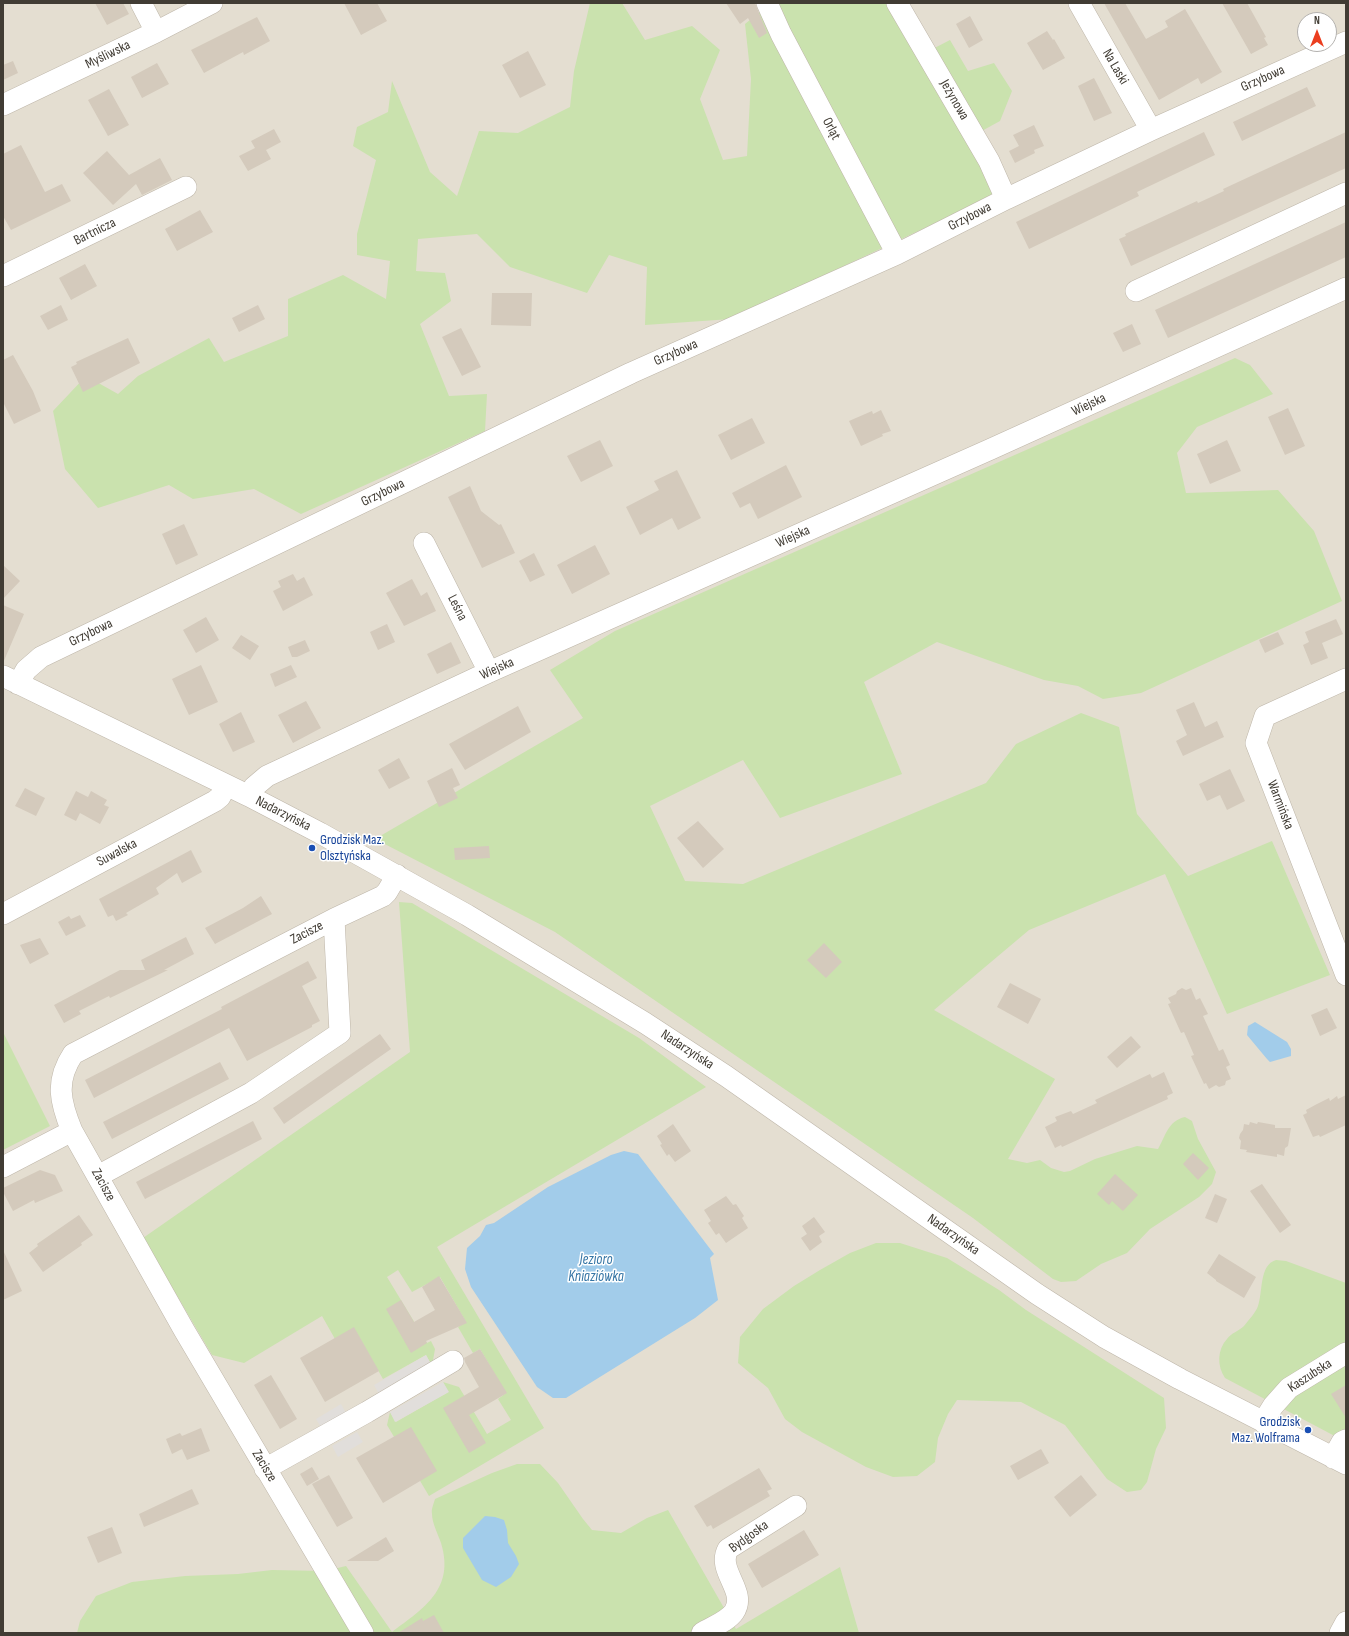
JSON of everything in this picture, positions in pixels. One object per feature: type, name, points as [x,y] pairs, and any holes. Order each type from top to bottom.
[{"type":"street","points":[[141,3],[156,32]]},
{"type":"street","name":"Myśliwska","points":[[3,105],[156,32],[212,3]]},
{"type":"street","name":"Orląt","points":[[767,3],[781,34],[897,254]]},
{"type":"street","name":"Jeżynowa","points":[[897,3],[989,161],[1006,199]]},
{"type":"street","name":"Na Laski","points":[[1079,3],[1152,130]]},
{"type":"street","name":"Grzybowa","points":[[11,680],[41,657],[631,374],[897,254],[1006,199],[1152,130],[1346,42]]},
{"type":"street","name":"Bartnicza","points":[[3,276],[186,187]]},
{"type":"street","points":[[1136,291],[1346,193]]},
{"type":"street","name":"Wiejska","points":[[249,796],[254,786],[267,776],[490,672],[984,453],[1346,288]]},
{"type":"street","name":"Leśna","points":[[424,543],[490,672]]},
{"type":"street","name":"Warmińska","points":[[1346,679],[1265,716],[1256,743],[1346,976]]},
{"type":"street","name":"Nadarzyńska","points":[[11,680],[249,796],[397,875],[504,936],[684,1048],[726,1076],[1037,1294],[1081,1323],[1141,1359],[1339,1461]]},
{"type":"street","name":"Suwalska","points":[[3,914],[215,801],[220,797],[226,786]]},
{"type":"street","name":"Zacisze","points":[[363,1633],[184,1330],[72,1131],[66,1116],[61,1088],[62,1076],[66,1064],[73,1054],[334,919],[383,896],[397,875]]},
{"type":"street","points":[[98,1176],[251,1093],[340,1033],[334,919]]},
{"type":"street","points":[[3,1167],[72,1131]]},
{"type":"street","name":"Kaszubska","points":[[1263,1422],[1273,1406],[1289,1388],[1346,1353]]},
{"type":"street","points":[[265,1469],[367,1412],[453,1361]]},
{"type":"street","points":[[1339,1461],[1342,1442],[1346,1440]]},
{"type":"street","name":"Bydgoska","points":[[702,1633],[730,1617],[736,1609],[737,1595],[725,1562],[725,1554],[728,1549],[796,1506]]},
{"type":"street","points":[[1340,1633],[1346,1622]]},
{"type":"shaded area","points":[[3,3],[1346,3],[1346,1633],[3,1633]]},
{"type":"shaded area","points":[[426,1355],[432,1366],[380,1396],[374,1385]]},
{"type":"shaded area","points":[[443,1382],[449,1392],[395,1422],[390,1412]]},
{"type":"shaded area","points":[[341,1404],[347,1415],[322,1429],[316,1419]]},
{"type":"shaded area","points":[[357,1432],[363,1442],[338,1457],[332,1446]]},
{"type":"green space","points":[[590,3],[622,3],[645,40],[692,26],[720,50],[700,99],[723,160],[747,156],[751,79],[745,24],[771,3],[886,3],[917,57],[950,40],[968,71],[994,63],[1012,91],[1000,121],[969,138],[995,195],[731,319],[645,325],[647,267],[609,255],[587,293],[510,267],[477,234],[418,239],[416,271],[445,273],[451,301],[420,324],[449,396],[487,394],[485,431],[301,514],[254,489],[193,499],[169,485],[98,508],[65,469],[53,411],[86,376],[118,394],[138,376],[209,338],[224,362],[288,336],[288,299],[343,275],[386,299],[390,261],[357,255],[357,234],[376,160],[353,146],[357,127],[388,112],[392,81],[430,172],[457,196],[479,131],[518,133],[570,107],[574,71]]},
{"type":"green space","points":[[1235,358],[1250,365],[1273,394],[1197,427],[1177,453],[1186,493],[1278,490],[1314,531],[1342,601],[1141,693],[1103,699],[1078,686],[1044,680],[937,642],[864,682],[902,774],[780,818],[743,760],[650,806],[685,881],[743,884],[986,783],[1016,744],[1081,713],[1119,727],[1137,814],[1188,876],[1272,841],[1330,975],[1227,1014],[1165,874],[1029,930],[934,1010],[1055,1079],[1008,1159],[1027,1163],[1040,1160],[1051,1168],[1064,1172],[1070,1171],[1095,1159],[1137,1146],[1158,1149],[1171,1125],[1179,1119],[1185,1117],[1192,1121],[1198,1139],[1216,1172],[1212,1184],[1199,1197],[1150,1229],[1127,1253],[1101,1264],[1076,1281],[1061,1282],[1053,1279],[973,1218],[555,932],[375,839],[583,718],[550,670],[615,631]]},
{"type":"green space","points":[[399,902],[412,903],[639,1038],[706,1087],[437,1247],[544,1428],[429,1496],[387,1425],[390,1412],[396,1422],[448,1392],[443,1382],[459,1387],[487,1434],[511,1420],[498,1399],[506,1393],[480,1349],[473,1353],[458,1327],[466,1322],[440,1277],[412,1292],[398,1270],[387,1277],[427,1343],[431,1341],[435,1349],[432,1366],[426,1355],[383,1379],[354,1328],[335,1339],[322,1316],[244,1363],[212,1355],[143,1238],[410,1052]]},
{"type":"green space","points":[[3,1032],[50,1126],[3,1150]]},
{"type":"green space","points":[[876,1243],[900,1243],[947,1258],[999,1290],[1026,1310],[1164,1398],[1166,1428],[1156,1449],[1147,1482],[1141,1490],[1127,1492],[1107,1479],[1065,1425],[1021,1402],[957,1400],[948,1414],[938,1438],[935,1462],[917,1476],[893,1477],[866,1467],[802,1432],[785,1419],[768,1388],[738,1363],[740,1337],[763,1309],[794,1286],[850,1253]]},
{"type":"green space","points":[[1276,1260],[1286,1261],[1346,1283],[1346,1442],[1225,1378],[1222,1373],[1219,1363],[1221,1348],[1229,1337],[1244,1326],[1256,1311],[1260,1300],[1264,1273],[1267,1267]]},
{"type":"green space","points":[[517,1464],[540,1464],[558,1483],[592,1530],[621,1533],[647,1518],[668,1510],[736,1629],[840,1567],[859,1633],[77,1633],[80,1621],[96,1596],[132,1582],[185,1576],[238,1574],[272,1570],[325,1571],[346,1566],[392,1632],[415,1614],[434,1596],[444,1573],[444,1559],[441,1543],[432,1517],[435,1499],[492,1473]]},
{"type":"water","points":[[1255,1022],[1287,1042],[1291,1049],[1291,1056],[1270,1062],[1247,1035],[1248,1026]]},
{"type":"water","name":"Jezioro Kniaziówka","points":[[624,1151],[638,1154],[714,1254],[710,1258],[718,1300],[695,1318],[566,1398],[553,1398],[537,1387],[471,1287],[465,1269],[467,1248],[480,1236],[486,1225],[494,1223],[548,1187],[611,1155]]},
{"type":"water","points":[[485,1516],[504,1520],[507,1530],[508,1543],[519,1564],[511,1577],[496,1587],[482,1580],[463,1548],[463,1538]]},
{"type":"building","points":[[95,3],[123,3],[129,14],[107,25]]},
{"type":"building","points":[[344,3],[377,3],[387,21],[361,35]]},
{"type":"building","points":[[726,3],[755,3],[767,33],[759,38],[748,18],[740,24]]},
{"type":"building","points":[[1104,3],[1125,3],[1146,39],[1168,27],[1165,21],[1185,9],[1222,72],[1201,84],[1198,78],[1159,100]]},
{"type":"building","points":[[1222,3],[1247,3],[1266,37],[1264,38],[1268,45],[1251,54]]},
{"type":"building","points":[[970,16],[983,40],[969,48],[956,24]]},
{"type":"building","points":[[257,17],[270,41],[244,55],[243,52],[204,73],[191,50]]},
{"type":"building","points":[[1047,31],[1053,40],[1054,39],[1065,58],[1043,70],[1027,43]]},
{"type":"building","points":[[528,51],[546,85],[520,98],[502,65]]},
{"type":"building","points":[[13,61],[18,73],[3,80],[3,65]]},
{"type":"building","points":[[157,63],[169,84],[142,98],[131,77]]},
{"type":"building","points":[[1094,78],[1112,113],[1094,121],[1078,86]]},
{"type":"building","points":[[1307,87],[1316,106],[1242,141],[1233,122]]},
{"type":"building","points":[[109,89],[129,125],[108,136],[88,100]]},
{"type":"building","points":[[1034,125],[1044,146],[1034,150],[1035,153],[1015,163],[1009,151],[1019,146],[1013,135]]},
{"type":"building","points":[[274,129],[281,142],[266,150],[271,159],[248,171],[239,156],[255,148],[251,141]]},
{"type":"building","points":[[1204,132],[1215,155],[1137,192],[1139,196],[1029,249],[1016,222]]},
{"type":"building","points":[[1346,132],[1346,168],[1131,266],[1119,239],[1126,236],[1125,234],[1197,201],[1198,203],[1224,191],[1223,189]]},
{"type":"building","points":[[21,145],[45,192],[62,184],[71,201],[11,230],[3,216],[3,154]]},
{"type":"building","points":[[107,151],[129,175],[160,158],[172,180],[142,195],[136,184],[113,205],[83,173]]},
{"type":"building","points":[[200,210],[213,232],[177,251],[165,229]]},
{"type":"building","points":[[1346,222],[1346,257],[1168,338],[1155,310]]},
{"type":"building","points":[[85,264],[97,286],[71,300],[59,278]]},
{"type":"building","points":[[492,293],[532,293],[531,326],[491,325]]},
{"type":"building","points":[[61,305],[68,320],[48,330],[40,316]]},
{"type":"building","points":[[258,305],[265,319],[239,332],[232,318]]},
{"type":"building","points":[[1132,324],[1141,344],[1123,352],[1113,333]]},
{"type":"building","points":[[461,328],[481,367],[462,376],[442,337]]},
{"type":"building","points":[[128,338],[140,363],[83,392],[71,367],[77,364],[76,362]]},
{"type":"building","points":[[13,355],[33,391],[41,411],[14,424],[3,402],[3,360]]},
{"type":"building","points":[[1288,408],[1305,446],[1285,455],[1268,417]]},
{"type":"building","points":[[881,410],[891,431],[882,434],[883,436],[861,446],[849,421],[872,411],[873,414]]},
{"type":"building","points":[[752,418],[765,443],[731,460],[718,435]]},
{"type":"building","points":[[600,440],[613,466],[581,482],[567,456]]},
{"type":"building","points":[[1227,440],[1241,471],[1210,484],[1197,454]]},
{"type":"building","points":[[786,465],[802,497],[758,519],[750,503],[740,508],[732,493]]},
{"type":"building","points":[[677,470],[701,518],[678,530],[672,518],[640,535],[626,507],[659,490],[654,481]]},
{"type":"building","points":[[470,486],[481,511],[499,525],[501,524],[515,553],[482,568],[448,497]]},
{"type":"building","points":[[184,524],[198,555],[176,565],[162,534]]},
{"type":"building","points":[[595,545],[610,574],[572,594],[557,565]]},
{"type":"building","points":[[534,553],[545,575],[530,582],[519,561]]},
{"type":"building","points":[[3,565],[20,581],[3,599]]},
{"type":"building","points":[[293,574],[297,581],[304,577],[313,595],[283,611],[273,591],[281,587],[278,581]]},
{"type":"building","points":[[412,579],[421,596],[427,592],[436,611],[404,626],[386,593]]},
{"type":"building","points":[[3,605],[24,614],[3,663]]},
{"type":"building","points":[[206,617],[219,640],[196,653],[183,630]]},
{"type":"building","points":[[1336,619],[1343,634],[1322,643],[1328,658],[1311,665],[1303,645],[1309,642],[1305,632]]},
{"type":"building","points":[[387,624],[395,642],[378,650],[370,632]]},
{"type":"building","points":[[1278,632],[1284,644],[1265,653],[1259,640]]},
{"type":"building","points":[[241,635],[259,646],[250,660],[232,648]]},
{"type":"building","points":[[305,640],[310,651],[297,657],[292,657],[288,647]]},
{"type":"building","points":[[451,642],[461,663],[437,674],[427,654]]},
{"type":"building","points":[[201,665],[218,702],[189,715],[172,679]]},
{"type":"building","points":[[291,665],[297,677],[275,687],[270,674]]},
{"type":"building","points":[[306,701],[321,728],[293,743],[278,715]]},
{"type":"building","points":[[1194,702],[1205,727],[1217,721],[1224,737],[1183,756],[1176,741],[1187,735],[1176,710]]},
{"type":"building","points":[[518,706],[531,732],[465,770],[449,744]]},
{"type":"building","points":[[241,712],[255,742],[233,752],[219,724]]},
{"type":"building","points":[[399,758],[410,778],[389,789],[378,770]]},
{"type":"building","points":[[452,768],[460,785],[453,788],[458,798],[439,807],[427,781]]},
{"type":"building","points":[[1230,769],[1245,801],[1227,810],[1220,795],[1207,801],[1199,784]]},
{"type":"building","points":[[25,788],[45,798],[36,816],[15,806]]},
{"type":"building","points":[[76,791],[88,797],[91,791],[107,800],[104,805],[109,807],[100,824],[80,813],[76,821],[64,815]]},
{"type":"building","points":[[698,821],[724,849],[703,868],[677,838]]},
{"type":"building","points":[[489,846],[490,858],[455,860],[454,848]]},
{"type":"building","points":[[191,850],[202,872],[182,883],[177,873],[156,888],[159,894],[126,913],[128,915],[116,921],[113,915],[108,917],[99,899]]},
{"type":"building","points":[[261,896],[272,914],[215,944],[205,928],[243,908]]},
{"type":"building","points":[[80,915],[86,926],[66,936],[58,922],[69,916],[71,919]]},
{"type":"building","points":[[186,937],[194,954],[164,970],[168,970],[79,1011],[81,1014],[64,1023],[54,1005],[120,970],[145,970],[141,960]]},
{"type":"building","points":[[40,938],[49,954],[30,964],[20,945]]},
{"type":"building","points":[[824,943],[842,962],[826,978],[807,960]]},
{"type":"building","points":[[308,961],[317,978],[302,986],[320,1021],[312,1025],[312,1027],[247,1061],[229,1028],[94,1098],[85,1080],[222,1009],[221,1007]]},
{"type":"building","points":[[1010,983],[1041,999],[1028,1024],[997,1007]]},
{"type":"building","points":[[1182,988],[1186,990],[1191,988],[1196,1000],[1200,998],[1208,1014],[1203,1016],[1219,1051],[1223,1049],[1230,1065],[1226,1067],[1231,1079],[1226,1081],[1225,1085],[1219,1087],[1216,1085],[1209,1089],[1206,1083],[1204,1084],[1191,1056],[1194,1055],[1184,1032],[1181,1033],[1168,1004],[1171,1003],[1168,998],[1176,994],[1177,991]]},
{"type":"building","points":[[1327,1008],[1337,1028],[1320,1036],[1311,1015]]},
{"type":"building","points":[[380,1034],[391,1049],[284,1124],[273,1108]]},
{"type":"building","points":[[1131,1036],[1141,1047],[1117,1068],[1107,1057]]},
{"type":"building","points":[[220,1062],[229,1079],[112,1139],[103,1122]]},
{"type":"building","points":[[1164,1072],[1173,1093],[1167,1096],[1168,1099],[1062,1147],[1061,1145],[1055,1148],[1045,1127],[1057,1121],[1055,1117],[1071,1111],[1073,1114],[1097,1103],[1095,1100],[1150,1074],[1152,1078]]},
{"type":"building","points":[[1346,1095],[1346,1125],[1320,1137],[1319,1135],[1313,1137],[1303,1115],[1307,1113],[1306,1110],[1329,1098],[1330,1101],[1337,1096],[1338,1099]]},
{"type":"building","points":[[253,1121],[262,1139],[145,1199],[136,1182]]},
{"type":"building","points":[[1250,1122],[1275,1125],[1275,1128],[1291,1128],[1288,1146],[1285,1148],[1284,1156],[1277,1154],[1277,1157],[1246,1152],[1247,1150],[1240,1149],[1240,1134],[1243,1130],[1244,1124],[1249,1125]]},
{"type":"building","points":[[673,1124],[691,1151],[675,1162],[669,1154],[667,1156],[660,1145],[662,1144],[657,1136]]},
{"type":"building","points":[[1193,1153],[1209,1168],[1198,1180],[1183,1164]]},
{"type":"building","points":[[40,1170],[55,1175],[63,1191],[35,1203],[34,1200],[13,1211],[3,1192],[3,1188]]},
{"type":"building","points":[[1115,1174],[1138,1195],[1123,1211],[1112,1201],[1109,1205],[1097,1194]]},
{"type":"building","points":[[1262,1184],[1291,1225],[1280,1233],[1250,1191]]},
{"type":"building","points":[[1215,1194],[1227,1199],[1217,1223],[1205,1218]]},
{"type":"building","points":[[726,1196],[733,1205],[736,1204],[744,1216],[742,1218],[748,1228],[726,1243],[719,1233],[716,1235],[708,1223],[711,1221],[704,1210]]},
{"type":"building","points":[[79,1215],[93,1235],[81,1243],[82,1245],[43,1272],[29,1253],[38,1246],[37,1244]]},
{"type":"building","points":[[814,1217],[825,1232],[819,1236],[822,1242],[810,1251],[801,1238],[807,1234],[802,1226]]},
{"type":"building","points":[[3,1250],[22,1291],[3,1300]]},
{"type":"building","points":[[1219,1254],[1256,1277],[1244,1298],[1216,1281],[1207,1273]]},
{"type":"building","points":[[439,1276],[467,1323],[426,1341],[427,1343],[411,1353],[386,1309],[401,1300],[414,1322],[435,1310],[422,1287]]},
{"type":"building","points":[[354,1327],[379,1371],[325,1402],[300,1358]]},
{"type":"building","points":[[480,1349],[507,1393],[469,1415],[486,1443],[469,1453],[443,1408],[479,1387],[464,1358]]},
{"type":"building","points":[[271,1375],[297,1419],[280,1429],[254,1385]]},
{"type":"building","points":[[1346,1385],[1346,1418],[1331,1394]]},
{"type":"building","points":[[411,1427],[437,1471],[383,1503],[356,1458]]},
{"type":"building","points":[[201,1428],[210,1451],[187,1460],[182,1449],[172,1454],[166,1439],[180,1433],[182,1436]]},
{"type":"building","points":[[1041,1449],[1049,1463],[1018,1480],[1010,1466]]},
{"type":"building","points":[[312,1467],[319,1479],[307,1486],[300,1474]]},
{"type":"building","points":[[759,1468],[772,1489],[767,1491],[770,1496],[713,1529],[711,1525],[707,1527],[694,1506]]},
{"type":"building","points":[[329,1475],[353,1518],[337,1527],[312,1484]]},
{"type":"building","points":[[1081,1475],[1097,1495],[1070,1517],[1054,1497]]},
{"type":"building","points":[[192,1489],[199,1504],[144,1527],[139,1514]]},
{"type":"building","points":[[112,1527],[122,1553],[98,1563],[87,1537]]},
{"type":"building","points":[[804,1530],[819,1555],[762,1588],[748,1564]]},
{"type":"building","points":[[386,1537],[394,1551],[378,1561],[347,1561]]},
{"type":"building","points":[[434,1615],[444,1633],[398,1633],[422,1618],[423,1621]]},
{"type":"place","name":"Grodzisk Maz. Olsztyńska","points":[[312,848]]},
{"type":"place","name":"Grodzisk Maz. Wolframa","points":[[1308,1430]]}]
